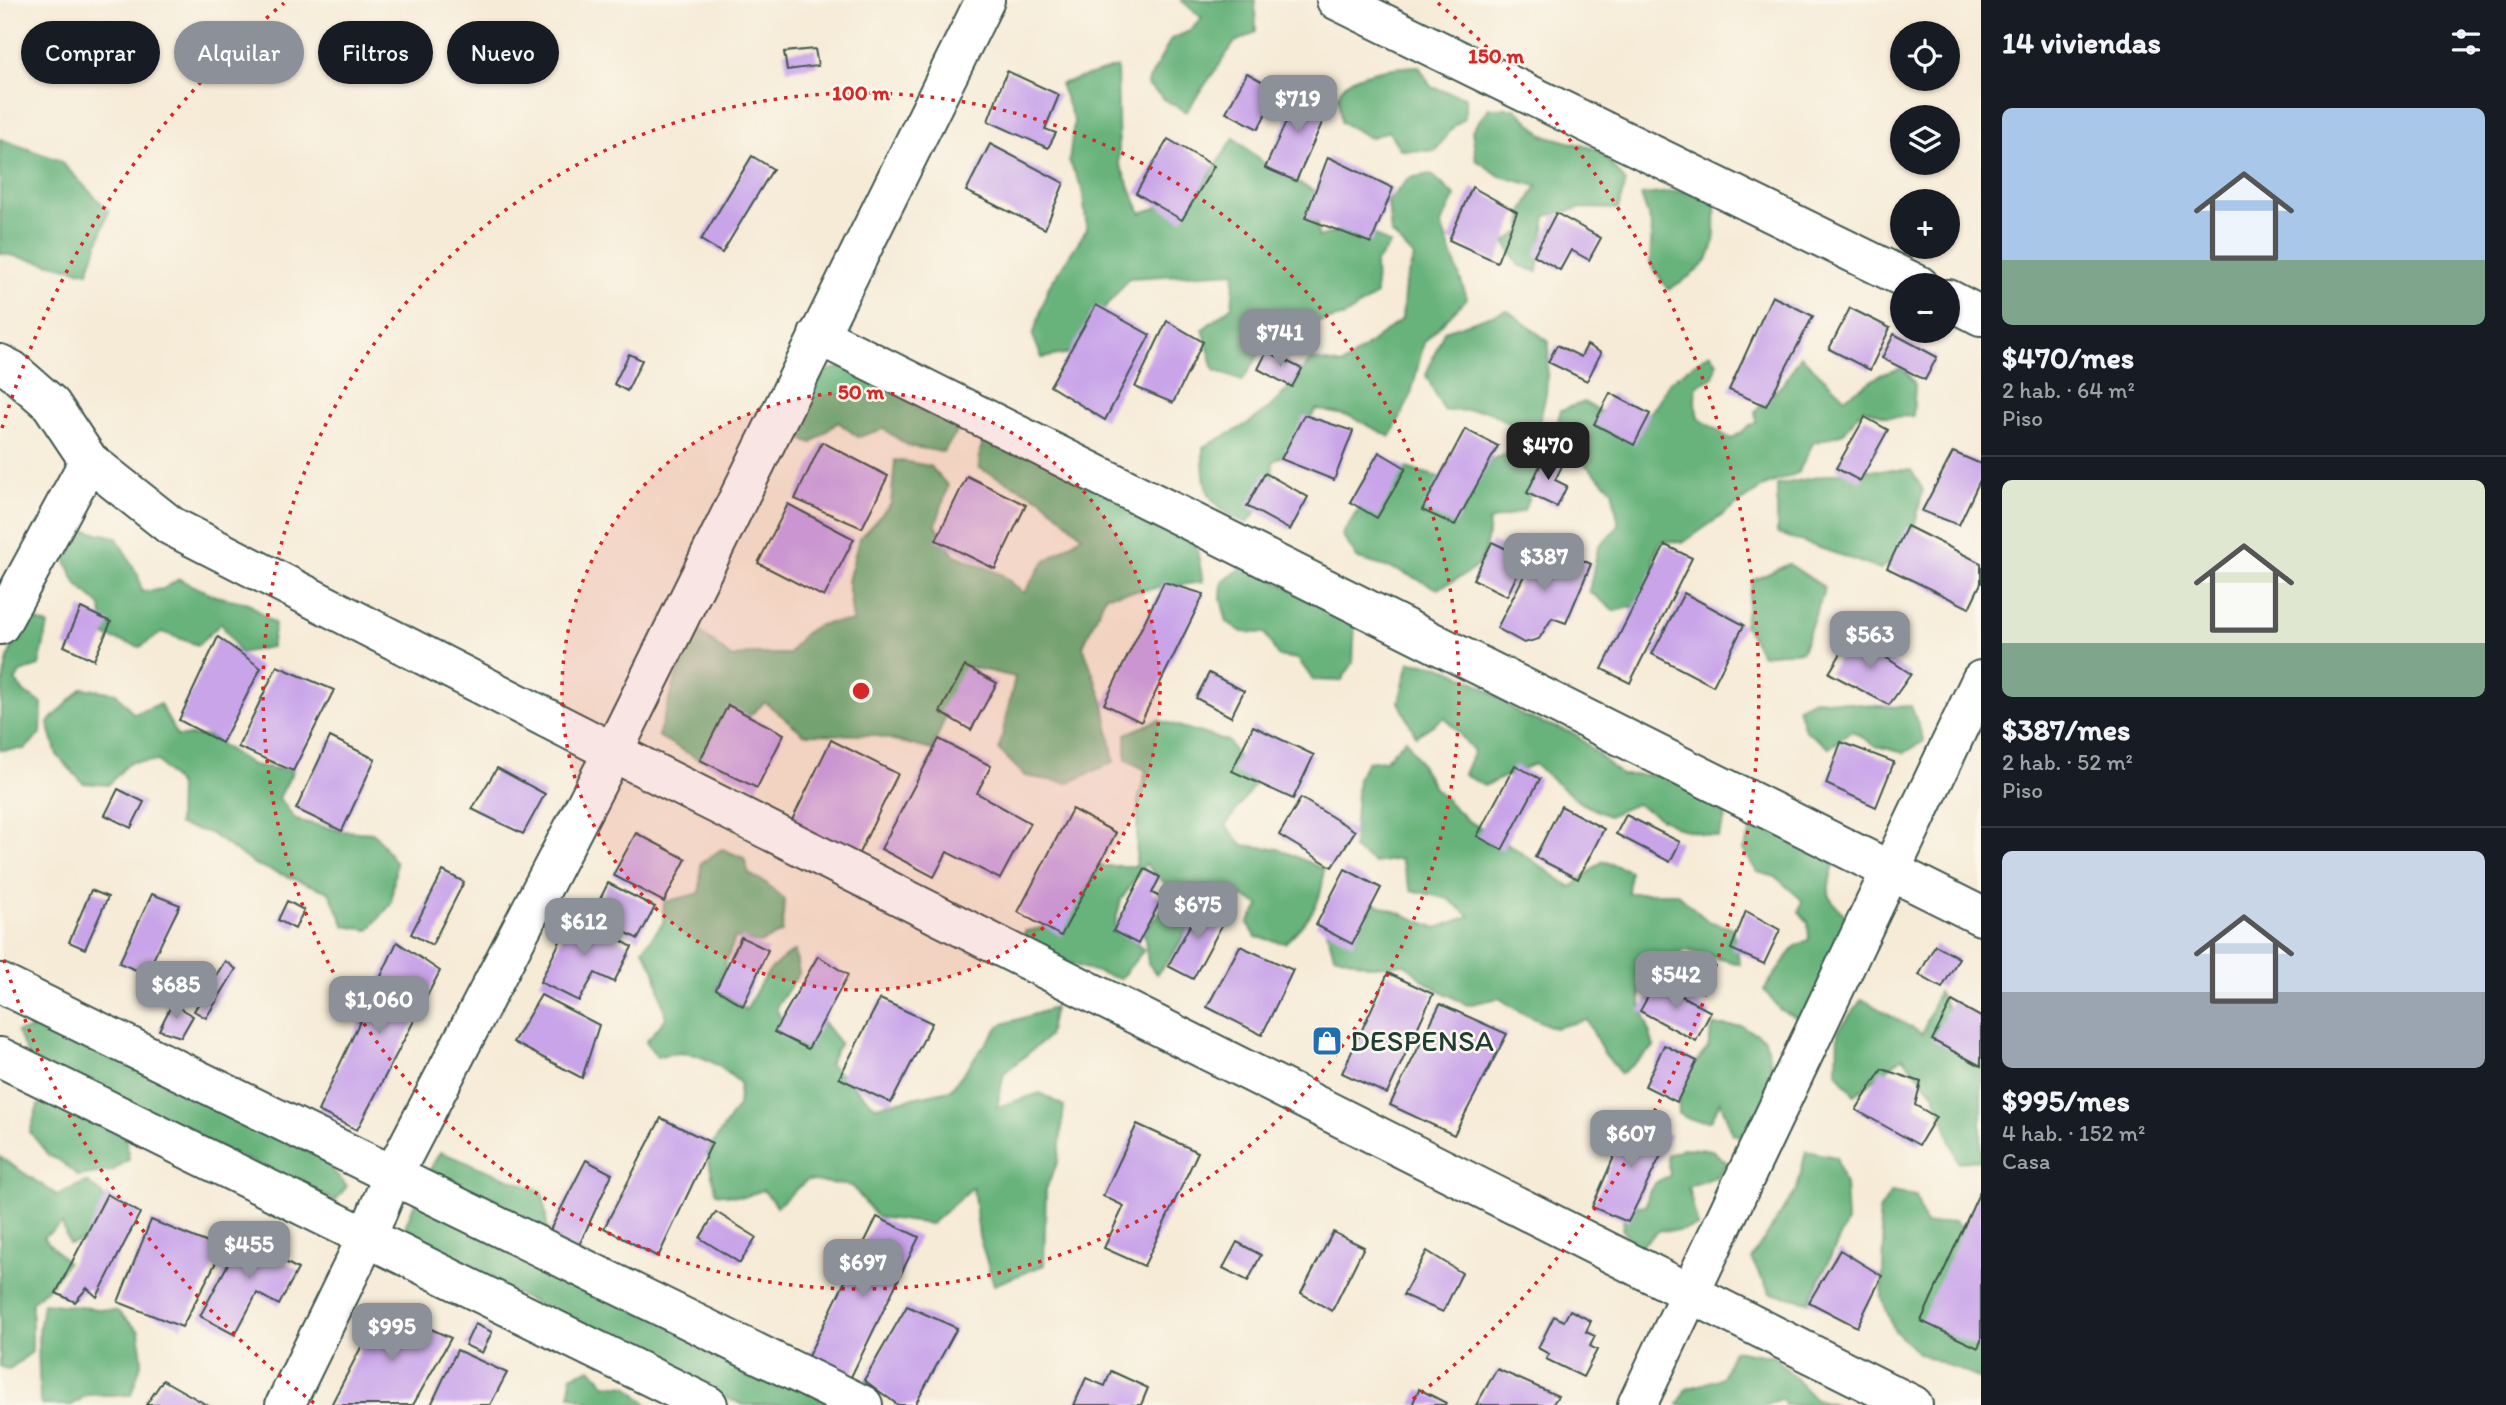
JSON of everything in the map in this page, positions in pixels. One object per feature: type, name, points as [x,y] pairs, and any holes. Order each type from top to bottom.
[{"type":"street","points":[[285,1405],[393,1175],[613,752],[985,0]]},
{"type":"street","points":[[1336,0],[1894,273]]},
{"type":"street","points":[[1960,305],[1981,316]]},
{"type":"street","points":[[818,335],[1981,916]]},
{"type":"street","points":[[0,364],[12,370],[51,404],[89,461],[171,526],[613,752],[1913,1405]]},
{"type":"street","points":[[0,625],[89,461]]},
{"type":"street","points":[[1637,1405],[1981,680]]},
{"type":"street","points":[[0,983],[863,1405]]},
{"type":"street","points":[[0,1058],[708,1405]]},
{"type":"green space","points":[[1181,0],[1255,0],[1256,32],[1235,42],[1186,112],[1164,99],[1147,84],[1171,39],[1190,31],[1202,18]]},
{"type":"green space","points":[[1419,66],[1431,87],[1465,97],[1465,118],[1454,126],[1435,151],[1401,150],[1388,131],[1370,138],[1341,122],[1339,94],[1352,80],[1374,72]]},
{"type":"green space","points":[[1117,67],[1119,163],[1141,213],[1197,194],[1234,138],[1273,171],[1315,191],[1318,237],[1359,226],[1390,244],[1375,264],[1376,295],[1345,316],[1272,334],[1242,381],[1214,370],[1203,329],[1232,306],[1235,272],[1129,278],[1069,353],[1042,358],[1033,336],[1048,288],[1087,229],[1082,188],[1069,161],[1074,121],[1060,84]]},
{"type":"green space","points":[[1489,108],[1515,108],[1543,135],[1599,150],[1626,182],[1618,209],[1580,208],[1546,216],[1538,272],[1518,265],[1505,242],[1522,231],[1523,210],[1537,186],[1500,176],[1476,160],[1472,130]]},
{"type":"green space","points":[[0,139],[59,160],[109,211],[88,272],[0,253]]},
{"type":"green space","points":[[1431,174],[1455,196],[1441,224],[1467,298],[1424,342],[1410,398],[1390,437],[1352,417],[1316,409],[1294,447],[1273,462],[1273,492],[1247,523],[1233,517],[1222,510],[1209,494],[1204,474],[1203,447],[1239,429],[1264,412],[1286,391],[1311,359],[1342,365],[1402,319],[1405,283],[1414,257],[1391,233],[1388,201],[1409,178]]},
{"type":"green space","points":[[1681,191],[1715,199],[1715,232],[1705,263],[1668,290],[1650,263],[1652,227],[1641,195]]},
{"type":"green space","points":[[1507,310],[1549,342],[1546,394],[1539,424],[1513,426],[1487,410],[1444,411],[1426,375],[1444,331]]},
{"type":"green space","points":[[1710,353],[1717,362],[1713,378],[1697,385],[1695,402],[1698,418],[1731,439],[1756,422],[1755,411],[1783,384],[1801,356],[1845,398],[1882,374],[1903,368],[1915,384],[1913,416],[1887,417],[1863,408],[1844,433],[1813,443],[1798,473],[1764,486],[1684,542],[1661,541],[1654,556],[1654,581],[1640,605],[1615,611],[1589,591],[1598,547],[1619,526],[1612,489],[1580,460],[1551,445],[1561,410],[1584,402],[1631,430],[1656,406],[1670,381]]},
{"type":"green space","points":[[871,361],[938,400],[957,432],[943,452],[909,446],[883,429],[858,437],[838,422],[812,443],[782,431],[817,373]]},
{"type":"green space","points":[[987,432],[1195,539],[1203,582],[1106,595],[1083,646],[1104,704],[1114,762],[1068,783],[1025,776],[999,750],[1015,677],[966,666],[932,750],[874,735],[804,734],[765,702],[700,760],[658,736],[684,652],[698,630],[732,658],[748,654],[789,654],[802,636],[815,626],[853,622],[848,581],[859,539],[891,504],[895,460],[930,466],[948,486],[936,525],[953,554],[1001,574],[1024,593],[1043,563],[1082,536],[1042,499],[979,468],[980,451]]},
{"type":"green space","points":[[1523,449],[1539,470],[1524,511],[1489,521],[1486,549],[1478,565],[1438,589],[1400,571],[1358,559],[1342,535],[1369,493],[1406,468],[1439,477],[1438,516],[1489,460]]},
{"type":"green space","points":[[1853,470],[1911,470],[1923,490],[1910,545],[1880,569],[1777,533],[1777,485]]},
{"type":"green space","points":[[69,527],[116,537],[138,575],[142,592],[163,589],[179,579],[215,596],[248,603],[275,624],[271,647],[240,653],[221,623],[198,645],[162,632],[140,647],[104,636],[101,606],[77,585],[62,553]]},
{"type":"green space","points":[[1789,564],[1825,588],[1802,651],[1762,655],[1744,625],[1752,581]]},
{"type":"green space","points":[[1245,566],[1355,621],[1353,663],[1341,681],[1313,680],[1298,659],[1278,656],[1265,633],[1242,632],[1227,622],[1221,599],[1222,582]]},
{"type":"green space","points":[[29,618],[48,625],[39,666],[20,672],[15,681],[25,693],[42,703],[41,733],[25,749],[0,750],[0,715],[7,662],[19,631]]},
{"type":"green space","points":[[1409,662],[1441,666],[1481,685],[1523,716],[1575,734],[1621,775],[1672,775],[1716,792],[1726,816],[1718,837],[1678,828],[1636,804],[1608,816],[1579,802],[1534,764],[1484,786],[1464,774],[1474,751],[1445,717],[1416,736],[1399,702]]},
{"type":"green space","points":[[82,688],[116,693],[134,714],[160,704],[177,736],[208,736],[252,765],[293,771],[279,798],[296,820],[342,831],[374,833],[396,863],[391,904],[369,930],[345,926],[329,892],[254,864],[210,833],[178,825],[179,786],[158,761],[130,762],[108,785],[83,783],[57,755],[48,723]]},
{"type":"green space","points":[[1814,699],[1875,706],[1911,706],[1924,741],[1904,753],[1876,746],[1852,731],[1829,748],[1805,730],[1798,707]]},
{"type":"green space","points":[[1158,720],[1228,741],[1254,785],[1226,825],[1242,845],[1279,849],[1323,869],[1321,891],[1313,910],[1285,943],[1256,937],[1248,923],[1260,905],[1239,896],[1222,895],[1208,902],[1198,913],[1156,974],[1148,963],[1144,931],[1163,909],[1165,883],[1145,864],[1121,900],[1114,927],[1144,950],[1120,979],[1019,948],[1025,931],[1046,927],[1098,866],[1136,866],[1138,801],[1146,770],[1126,760],[1126,734]]},
{"type":"green space","points":[[1406,739],[1434,788],[1468,821],[1497,836],[1571,887],[1603,861],[1630,871],[1628,893],[1676,893],[1708,921],[1732,928],[1740,964],[1686,950],[1662,963],[1641,968],[1640,1001],[1654,1047],[1621,1074],[1603,1052],[1587,1020],[1554,1028],[1520,1012],[1499,998],[1467,1005],[1428,984],[1405,964],[1371,966],[1334,955],[1327,931],[1349,923],[1374,903],[1437,928],[1470,916],[1448,899],[1411,890],[1400,859],[1374,863],[1353,849],[1358,778],[1367,762],[1385,760]]},
{"type":"green space","points":[[1770,820],[1835,862],[1829,895],[1851,920],[1812,1024],[1780,1010],[1764,990],[1793,948],[1809,939],[1808,922],[1799,912],[1802,900],[1776,877],[1757,872],[1743,850],[1754,825]]},
{"type":"green space","points":[[722,849],[744,858],[749,874],[766,883],[784,900],[782,932],[760,943],[735,938],[716,989],[746,1010],[771,969],[795,951],[799,973],[776,1008],[791,1040],[823,1022],[840,1043],[829,1064],[875,1106],[950,1090],[1000,1025],[1054,1008],[1048,1037],[1004,1073],[997,1107],[1040,1093],[1064,1106],[1058,1161],[1046,1189],[1044,1265],[994,1285],[979,1236],[973,1187],[931,1224],[877,1217],[852,1186],[807,1180],[777,1206],[763,1190],[744,1197],[716,1193],[707,1152],[738,1106],[740,1083],[702,1057],[680,1053],[657,1057],[646,1042],[666,1018],[655,971],[643,949],[663,923],[664,902],[700,893],[701,863]]},
{"type":"green space","points":[[1938,992],[1981,1064],[1981,1160],[1958,1162],[1935,1095],[1903,1057],[1854,1095],[1837,1072],[1838,1031],[1862,999],[1922,1034]]},
{"type":"green space","points":[[64,1023],[316,1152],[347,1186],[335,1201],[29,1058],[17,1032]]},
{"type":"green space","points":[[1713,1026],[1742,1026],[1765,1039],[1771,1064],[1782,1081],[1749,1139],[1733,1134],[1720,1101],[1711,1121],[1691,1120],[1679,1114],[1678,1083],[1708,1048]]},
{"type":"green space","points":[[53,1101],[124,1129],[129,1159],[112,1171],[78,1176],[59,1160],[49,1156],[30,1132],[38,1105]]},
{"type":"green space","points":[[1683,1148],[1712,1150],[1727,1163],[1718,1176],[1688,1187],[1698,1226],[1678,1231],[1660,1230],[1638,1248],[1622,1229],[1627,1205],[1646,1206],[1652,1186],[1670,1176],[1667,1155]]},
{"type":"green space","points":[[1806,1151],[1836,1157],[1845,1185],[1847,1222],[1809,1302],[1770,1293],[1751,1259],[1797,1189]]},
{"type":"green space","points":[[440,1152],[543,1192],[548,1234],[847,1405],[744,1405],[716,1394],[401,1236],[426,1177]]},
{"type":"green space","points":[[0,1157],[57,1195],[86,1182],[101,1193],[113,1215],[95,1238],[69,1244],[62,1224],[43,1237],[67,1262],[51,1285],[32,1302],[32,1352],[8,1370],[0,1366]]},
{"type":"green space","points":[[1891,1192],[1916,1196],[1925,1225],[1954,1221],[1978,1240],[1981,1379],[1918,1353],[1894,1330],[1882,1298],[1884,1245],[1878,1212]]},
{"type":"green space","points":[[43,1303],[117,1311],[139,1331],[142,1361],[131,1395],[87,1395],[72,1405],[44,1405],[40,1402],[38,1340]]},
{"type":"green space","points":[[1733,1350],[1775,1357],[1815,1399],[1836,1405],[1785,1405],[1782,1399],[1764,1405],[1678,1405],[1686,1389],[1722,1378]]},
{"type":"green space","points":[[591,1368],[605,1384],[627,1386],[648,1405],[596,1405],[570,1395],[571,1376]]},
{"type":"building","points":[[815,49],[818,66],[787,70],[784,52]]},
{"type":"building","points":[[1007,71],[1059,95],[1045,129],[1056,133],[1048,148],[988,121]]},
{"type":"building","points":[[1247,73],[1278,90],[1258,129],[1226,112]]},
{"type":"building","points":[[1301,89],[1331,103],[1296,181],[1265,168]]},
{"type":"building","points":[[1168,139],[1214,166],[1182,220],[1136,193]]},
{"type":"building","points":[[990,144],[1064,183],[1045,229],[966,191]]},
{"type":"building","points":[[752,156],[773,169],[722,253],[701,240]]},
{"type":"building","points":[[1328,157],[1393,188],[1371,243],[1305,218]]},
{"type":"building","points":[[1472,187],[1517,212],[1497,262],[1449,240]]},
{"type":"building","points":[[1556,213],[1601,238],[1589,260],[1571,250],[1560,270],[1534,255]]},
{"type":"building","points":[[1772,296],[1813,316],[1766,406],[1729,390]]},
{"type":"building","points":[[1096,305],[1150,335],[1105,420],[1050,386]]},
{"type":"building","points":[[1850,308],[1890,328],[1870,370],[1829,349]]},
{"type":"building","points":[[1167,321],[1203,342],[1173,403],[1135,387]]},
{"type":"building","points":[[1890,342],[1911,343],[1937,357],[1925,380],[1882,358]]},
{"type":"building","points":[[1557,345],[1581,357],[1587,345],[1601,353],[1587,381],[1548,362]]},
{"type":"building","points":[[1267,351],[1302,369],[1292,387],[1258,369]]},
{"type":"building","points":[[629,354],[642,360],[627,391],[614,384]]},
{"type":"building","points":[[1610,393],[1650,414],[1634,445],[1594,424]]},
{"type":"building","points":[[1304,415],[1353,431],[1334,480],[1281,459]]},
{"type":"building","points":[[1865,417],[1888,430],[1860,481],[1836,468]]},
{"type":"building","points":[[1465,429],[1498,446],[1455,525],[1422,510]]},
{"type":"building","points":[[822,442],[888,476],[862,528],[795,499]]},
{"type":"building","points":[[1379,452],[1406,468],[1377,518],[1350,502]]},
{"type":"building","points":[[1953,452],[1981,464],[1981,478],[1959,525],[1922,511]]},
{"type":"building","points":[[1546,453],[1564,462],[1555,480],[1567,486],[1557,507],[1527,493]]},
{"type":"building","points":[[1265,473],[1308,497],[1290,530],[1247,506]]},
{"type":"building","points":[[967,476],[1026,505],[995,569],[936,540]]},
{"type":"building","points":[[788,504],[854,539],[824,597],[758,563]]},
{"type":"building","points":[[1907,526],[1981,563],[1981,583],[1969,608],[1887,568]]},
{"type":"building","points":[[1542,541],[1591,564],[1566,623],[1552,618],[1539,639],[1524,643],[1497,628]]},
{"type":"building","points":[[1492,542],[1525,558],[1507,596],[1473,579]]},
{"type":"building","points":[[1665,545],[1692,558],[1630,683],[1602,669]]},
{"type":"building","points":[[1164,582],[1204,594],[1141,722],[1104,704]]},
{"type":"building","points":[[1684,593],[1744,625],[1713,686],[1652,654]]},
{"type":"building","points":[[81,608],[111,622],[94,660],[64,646]]},
{"type":"building","points":[[1852,635],[1911,674],[1889,705],[1829,673]]},
{"type":"building","points":[[218,637],[261,668],[222,743],[179,720]]},
{"type":"building","points":[[277,666],[334,690],[293,771],[238,747]]},
{"type":"building","points":[[965,666],[997,683],[971,730],[940,712]]},
{"type":"building","points":[[1209,673],[1244,691],[1231,717],[1196,698]]},
{"type":"building","points":[[728,705],[784,734],[757,788],[700,760]]},
{"type":"building","points":[[1253,726],[1314,755],[1293,799],[1232,771]]},
{"type":"building","points":[[330,737],[375,759],[342,831],[296,809]]},
{"type":"building","points":[[939,739],[991,766],[977,793],[1030,823],[1000,879],[947,852],[934,877],[881,849]]},
{"type":"building","points":[[831,740],[898,774],[857,857],[790,824]]},
{"type":"building","points":[[1841,742],[1894,762],[1876,807],[1826,784]]},
{"type":"building","points":[[1515,765],[1540,779],[1502,850],[1477,836]]},
{"type":"building","points":[[497,768],[545,794],[523,834],[472,809]]},
{"type":"building","points":[[118,789],[144,802],[131,828],[105,815]]},
{"type":"building","points":[[1301,798],[1355,831],[1332,867],[1279,835]]},
{"type":"building","points":[[1561,806],[1604,829],[1578,879],[1535,857]]},
{"type":"building","points":[[1072,809],[1116,833],[1061,936],[1018,912]]},
{"type":"building","points":[[1626,815],[1680,842],[1670,862],[1616,834]]},
{"type":"building","points":[[636,833],[686,859],[664,902],[613,875]]},
{"type":"building","points":[[1145,869],[1160,877],[1152,893],[1162,898],[1138,944],[1113,931]]},
{"type":"building","points":[[1345,869],[1381,888],[1352,944],[1316,925]]},
{"type":"building","points":[[443,871],[464,882],[432,945],[411,934]]},
{"type":"building","points":[[608,883],[655,907],[638,939],[592,915]]},
{"type":"building","points":[[91,890],[108,897],[85,949],[69,942]]},
{"type":"building","points":[[152,894],[180,905],[146,974],[119,963]]},
{"type":"building","points":[[287,901],[304,910],[295,929],[278,920]]},
{"type":"building","points":[[1202,903],[1227,916],[1193,979],[1168,966]]},
{"type":"building","points":[[1746,911],[1780,930],[1764,964],[1731,949]]},
{"type":"building","points":[[574,913],[632,947],[614,982],[595,973],[579,1001],[540,982]]},
{"type":"building","points":[[741,937],[768,950],[743,1006],[716,989]]},
{"type":"building","points":[[397,942],[440,971],[357,1130],[318,1111]]},
{"type":"building","points":[[1935,945],[1959,958],[1942,988],[1919,975]]},
{"type":"building","points":[[1240,946],[1293,970],[1262,1035],[1207,1007]]},
{"type":"building","points":[[818,956],[848,975],[808,1049],[774,1032]]},
{"type":"building","points":[[225,961],[236,969],[206,1018],[194,1011]]},
{"type":"building","points":[[1388,973],[1433,994],[1387,1094],[1342,1073]]},
{"type":"building","points":[[1656,982],[1711,1012],[1696,1041],[1640,1011]]},
{"type":"building","points":[[541,995],[599,1025],[582,1078],[513,1042]]},
{"type":"building","points":[[880,999],[932,1023],[891,1103],[839,1078]]},
{"type":"building","points":[[1952,1001],[1981,1017],[1981,1066],[1932,1040]]},
{"type":"building","points":[[172,1004],[193,1016],[181,1037],[159,1030]]},
{"type":"building","points":[[1440,1004],[1507,1034],[1454,1135],[1390,1105]]},
{"type":"building","points":[[1664,1045],[1697,1061],[1677,1102],[1645,1086]]},
{"type":"building","points":[[1882,1069],[1921,1082],[1915,1105],[1936,1117],[1919,1145],[1856,1110]]},
{"type":"building","points":[[661,1118],[712,1143],[658,1257],[604,1228]]},
{"type":"building","points":[[1630,1120],[1671,1135],[1628,1222],[1592,1207]]},
{"type":"building","points":[[1137,1124],[1198,1152],[1144,1266],[1104,1248],[1124,1206],[1103,1196]]},
{"type":"building","points":[[586,1160],[612,1174],[576,1252],[548,1234]]},
{"type":"building","points":[[1981,1189],[1981,1341],[1978,1348],[1921,1321]]},
{"type":"building","points":[[107,1194],[140,1213],[97,1297],[87,1288],[75,1302],[56,1293]]},
{"type":"building","points":[[716,1212],[756,1237],[740,1263],[700,1238]]},
{"type":"building","points":[[877,1217],[919,1237],[849,1381],[806,1360]]},
{"type":"building","points":[[151,1220],[223,1249],[182,1327],[118,1302]]},
{"type":"building","points":[[248,1227],[283,1246],[276,1257],[298,1269],[279,1305],[257,1293],[235,1335],[200,1316]]},
{"type":"building","points":[[1333,1232],[1364,1247],[1332,1311],[1301,1293]]},
{"type":"building","points":[[1237,1242],[1261,1255],[1248,1281],[1223,1268]]},
{"type":"building","points":[[1840,1250],[1882,1276],[1857,1327],[1809,1302]]},
{"type":"building","points":[[1427,1251],[1462,1273],[1443,1312],[1403,1295]]},
{"type":"building","points":[[907,1306],[957,1328],[915,1405],[898,1405],[864,1380]]},
{"type":"building","points":[[382,1307],[451,1338],[413,1405],[331,1405]]},
{"type":"building","points":[[1570,1310],[1591,1321],[1586,1332],[1595,1336],[1590,1346],[1597,1350],[1583,1377],[1546,1359],[1549,1354],[1538,1348],[1554,1316],[1564,1321]]},
{"type":"building","points":[[475,1324],[492,1332],[482,1353],[465,1345]]},
{"type":"building","points":[[457,1350],[507,1373],[490,1405],[431,1405]]},
{"type":"building","points":[[1497,1369],[1558,1396],[1552,1405],[1476,1405]]},
{"type":"building","points":[[1111,1371],[1148,1388],[1141,1405],[1074,1405],[1086,1378],[1105,1386]]},
{"type":"building","points":[[163,1380],[207,1405],[146,1405]]},
{"type":"building","points":[[1419,1389],[1446,1403],[1445,1405],[1412,1405]]},
{"type":"place","name":"DESPENSA","points":[[1327,1041]]}]
